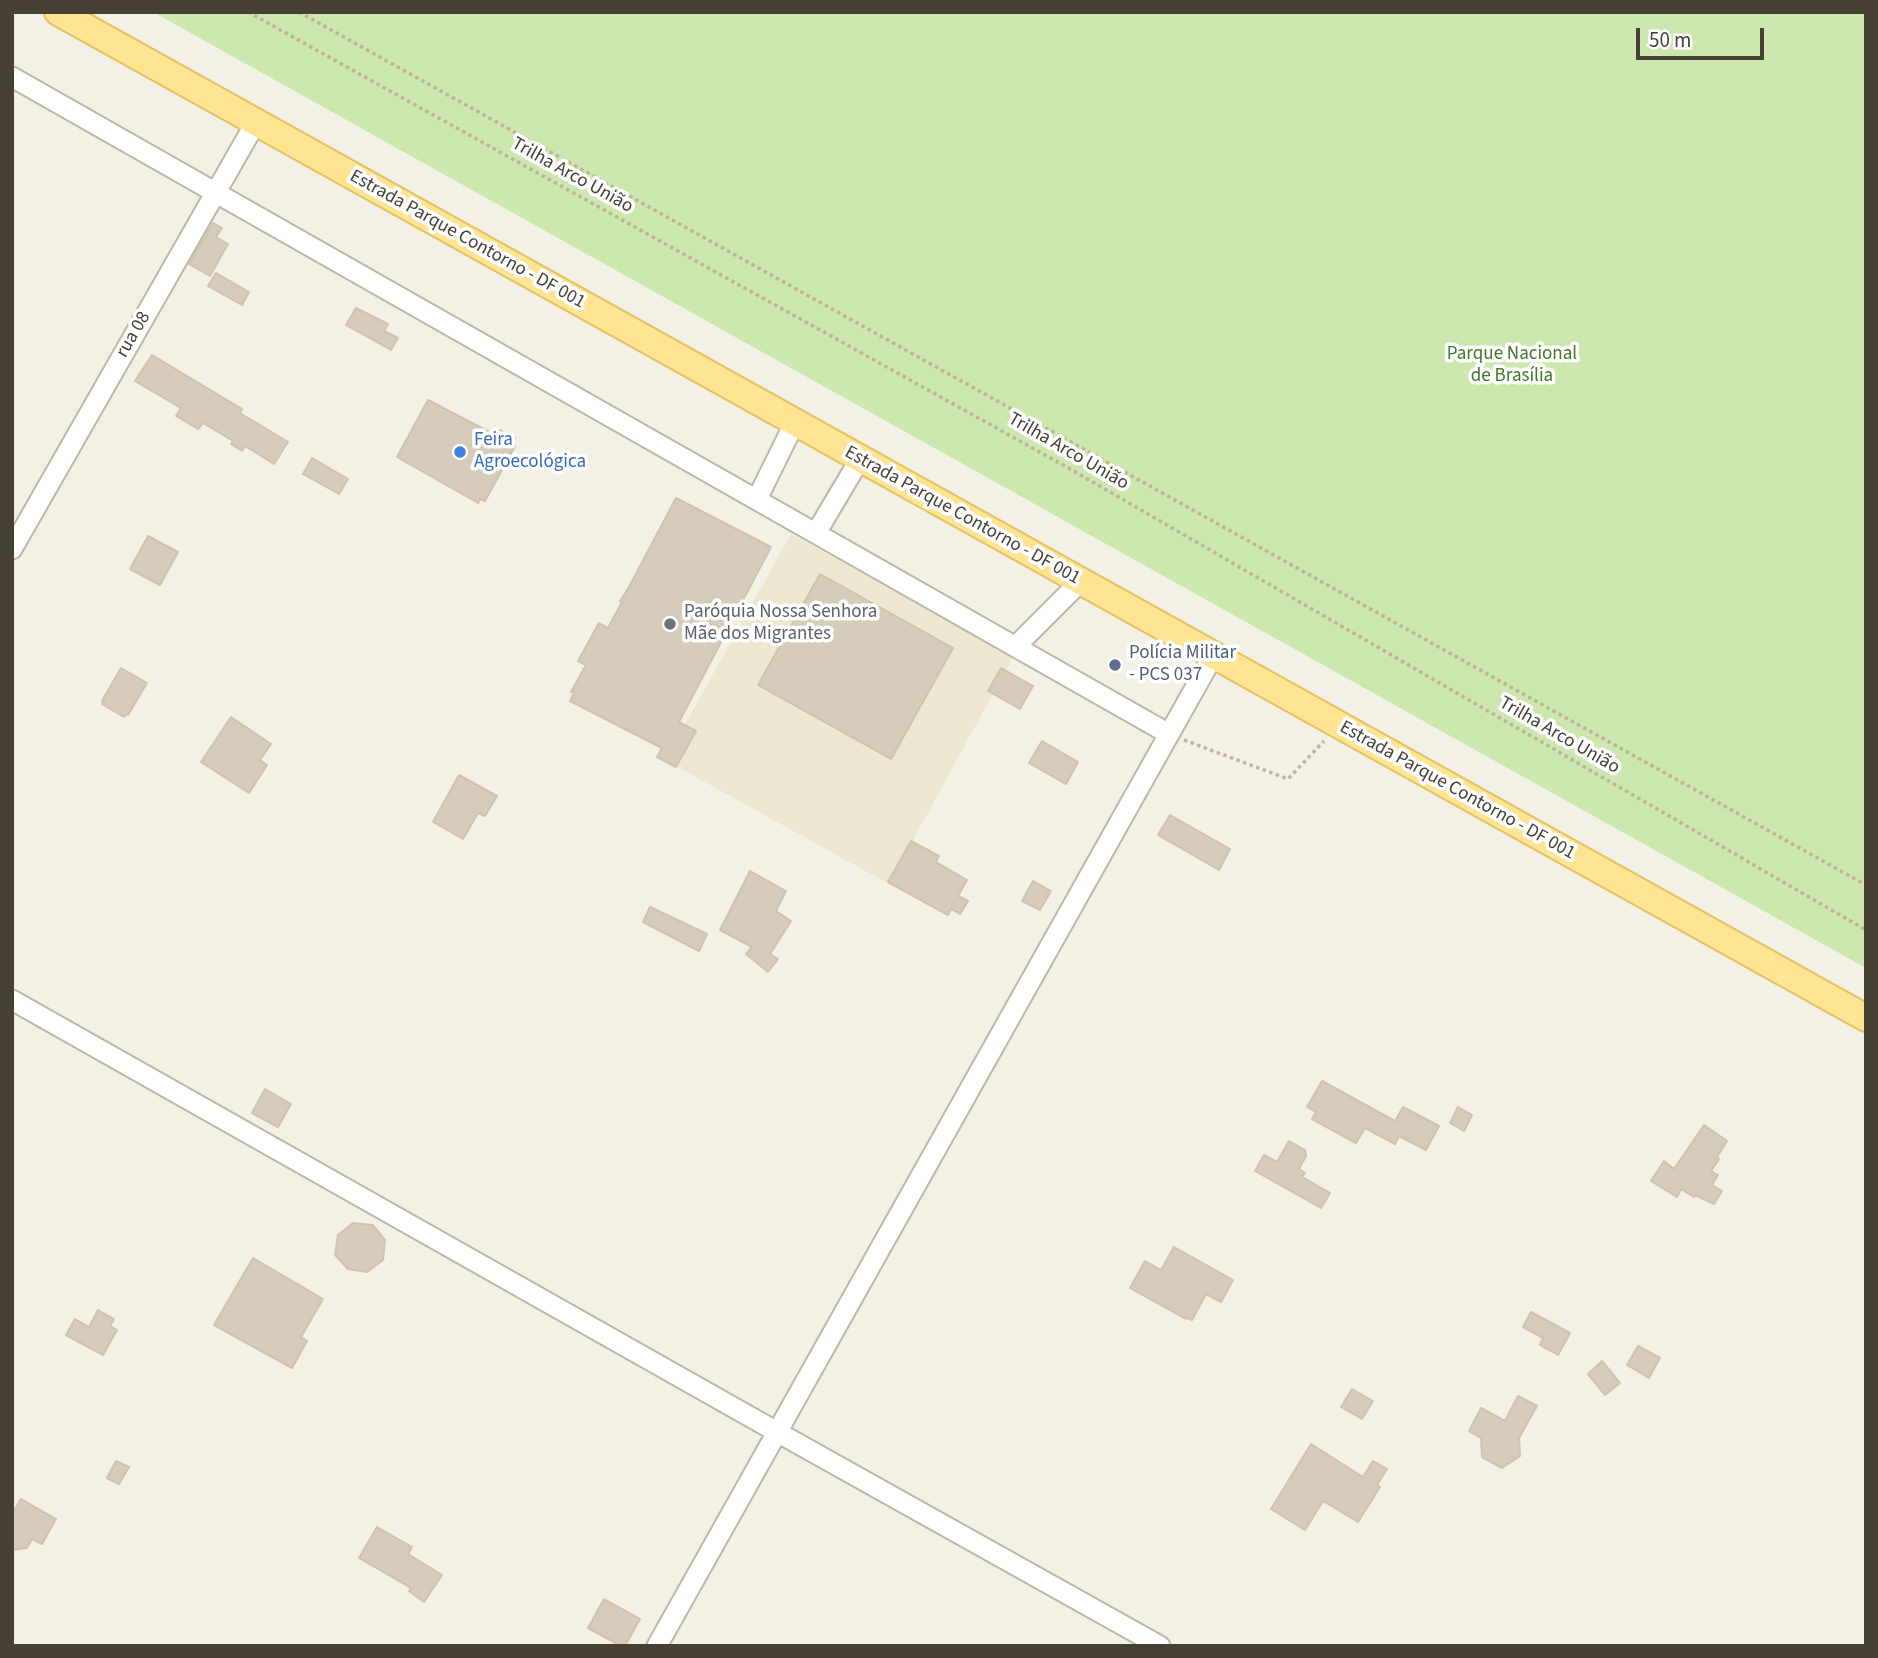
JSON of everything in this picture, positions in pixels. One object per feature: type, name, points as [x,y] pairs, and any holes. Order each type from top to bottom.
[{"type":"main road","name":"Estrada Parque Contorno - DF 001","points":[[58,12],[1866,1018]]},
{"type":"street","points":[[12,77],[1169,734]]},
{"type":"street","name":"rua 08","points":[[12,549],[256,122]]},
{"type":"street","points":[[757,499],[794,422]]},
{"type":"street","points":[[816,533],[860,459]]},
{"type":"street","points":[[1016,646],[1080,582]]},
{"type":"street","points":[[657,1646],[1213,656]]},
{"type":"street","points":[[12,1000],[1160,1646]]},
{"type":"path","name":"Trilha Arco União","points":[[248,12],[1072,470],[1866,930]]},
{"type":"path","points":[[299,12],[1866,885]]},
{"type":"path","points":[[1169,734],[1288,779],[1339,726]]},
{"type":"shaded area","points":[[791,534],[1013,657],[889,884],[665,760]]},
{"type":"green space","name":"Parque Nacional de Brasília","points":[[153,12],[1866,12],[1866,968]]},
{"type":"building","points":[[213,223],[222,228],[216,237],[228,244],[210,276],[189,264]]},
{"type":"building","points":[[216,273],[249,292],[242,305],[208,286]]},
{"type":"building","points":[[356,308],[388,324],[384,331],[398,338],[391,350],[346,325]]},
{"type":"building","points":[[152,355],[242,409],[240,413],[288,442],[274,464],[245,446],[242,451],[231,444],[233,441],[203,423],[198,429],[176,416],[181,408],[135,381]]},
{"type":"building","name":"Feira Agroecológica","points":[[428,400],[497,436],[500,430],[515,438],[511,444],[515,446],[485,501],[480,499],[478,503],[397,457]]},
{"type":"building","points":[[312,458],[348,479],[339,494],[303,474]]},
{"type":"building","name":"Paróquia Nossa Senhora Mãe dos Migrantes","points":[[676,498],[771,547],[679,722],[696,731],[676,767],[657,757],[662,748],[570,701],[574,693],[571,692],[586,665],[578,661],[599,623],[608,628]]},
{"type":"building","points":[[148,536],[178,552],[160,585],[130,569]]},
{"type":"building","points":[[820,574],[953,648],[891,759],[758,685]]},
{"type":"building","points":[[121,668],[147,683],[128,715],[124,717],[102,704]]},
{"type":"building","points":[[1001,668],[1033,686],[1020,709],[988,691]]},
{"type":"building","points":[[231,717],[271,744],[260,760],[267,765],[249,793],[201,762]]},
{"type":"building","points":[[1042,741],[1078,762],[1066,784],[1029,763]]},
{"type":"building","points":[[459,775],[497,796],[485,816],[478,813],[463,839],[433,822]]},
{"type":"building","points":[[1170,815],[1230,849],[1219,870],[1158,835]]},
{"type":"building","points":[[911,841],[939,856],[936,862],[967,880],[958,896],[968,901],[960,914],[951,909],[948,915],[888,882]]},
{"type":"building","points":[[750,871],[786,891],[776,911],[791,921],[770,954],[778,959],[768,972],[746,954],[752,947],[720,930]]},
{"type":"building","points":[[1033,881],[1051,891],[1040,910],[1022,901]]},
{"type":"building","points":[[650,907],[707,934],[699,951],[643,922]]},
{"type":"building","points":[[1322,1081],[1395,1121],[1403,1107],[1439,1126],[1426,1150],[1399,1136],[1395,1144],[1365,1128],[1356,1143],[1312,1119],[1316,1112],[1307,1107]]},
{"type":"building","points":[[265,1089],[291,1104],[278,1127],[252,1113]]},
{"type":"building","points":[[1458,1107],[1472,1115],[1464,1131],[1450,1123]]},
{"type":"building","points":[[1704,1125],[1727,1141],[1711,1171],[1718,1175],[1712,1185],[1722,1191],[1714,1204],[1681,1189],[1677,1197],[1651,1181],[1664,1161],[1674,1169]]},
{"type":"building","points":[[1289,1141],[1305,1150],[1306,1156],[1299,1169],[1305,1173],[1302,1177],[1330,1193],[1321,1208],[1255,1171],[1264,1155],[1277,1162]]},
{"type":"building","points":[[353,1223],[373,1225],[385,1240],[383,1260],[367,1272],[348,1269],[335,1255],[338,1235]]},
{"type":"building","points":[[1174,1247],[1233,1280],[1221,1302],[1206,1294],[1192,1320],[1130,1288],[1145,1261],[1161,1270]]},
{"type":"building","points":[[253,1258],[323,1299],[301,1337],[307,1341],[292,1368],[214,1325]]},
{"type":"building","points":[[98,1310],[114,1319],[110,1326],[117,1330],[103,1355],[66,1335],[75,1319],[89,1327]]},
{"type":"building","points":[[1531,1312],[1570,1333],[1558,1355],[1540,1345],[1543,1338],[1523,1327]]},
{"type":"building","points":[[1638,1346],[1660,1358],[1649,1378],[1627,1365]]},
{"type":"building","points":[[1602,1361],[1620,1383],[1605,1395],[1588,1374]]},
{"type":"building","points":[[1352,1389],[1373,1401],[1362,1419],[1341,1407]]},
{"type":"building","points":[[1518,1396],[1537,1406],[1519,1438],[1520,1456],[1502,1468],[1482,1457],[1481,1438],[1469,1431],[1481,1408],[1505,1421]]},
{"type":"building","points":[[1311,1444],[1363,1477],[1373,1461],[1387,1469],[1377,1485],[1380,1487],[1358,1522],[1323,1501],[1305,1530],[1271,1509]]},
{"type":"building","points":[[116,1461],[129,1467],[119,1484],[107,1478]]},
{"type":"building","points":[[21,1499],[56,1519],[42,1544],[32,1539],[27,1548],[12,1550],[12,1514]]},
{"type":"building","points":[[377,1527],[412,1547],[408,1554],[442,1575],[424,1602],[409,1591],[411,1588],[359,1558]]},
{"type":"building","points":[[604,1599],[640,1619],[625,1646],[588,1628]]},
{"type":"place","name":"Feira Agroecológica","points":[[460,452]]},
{"type":"place","name":"Paróquia Nossa Senhora Mãe dos Migrantes","points":[[670,624]]},
{"type":"place","name":"Polícia Militar - PCS 037","points":[[1115,665]]}]
